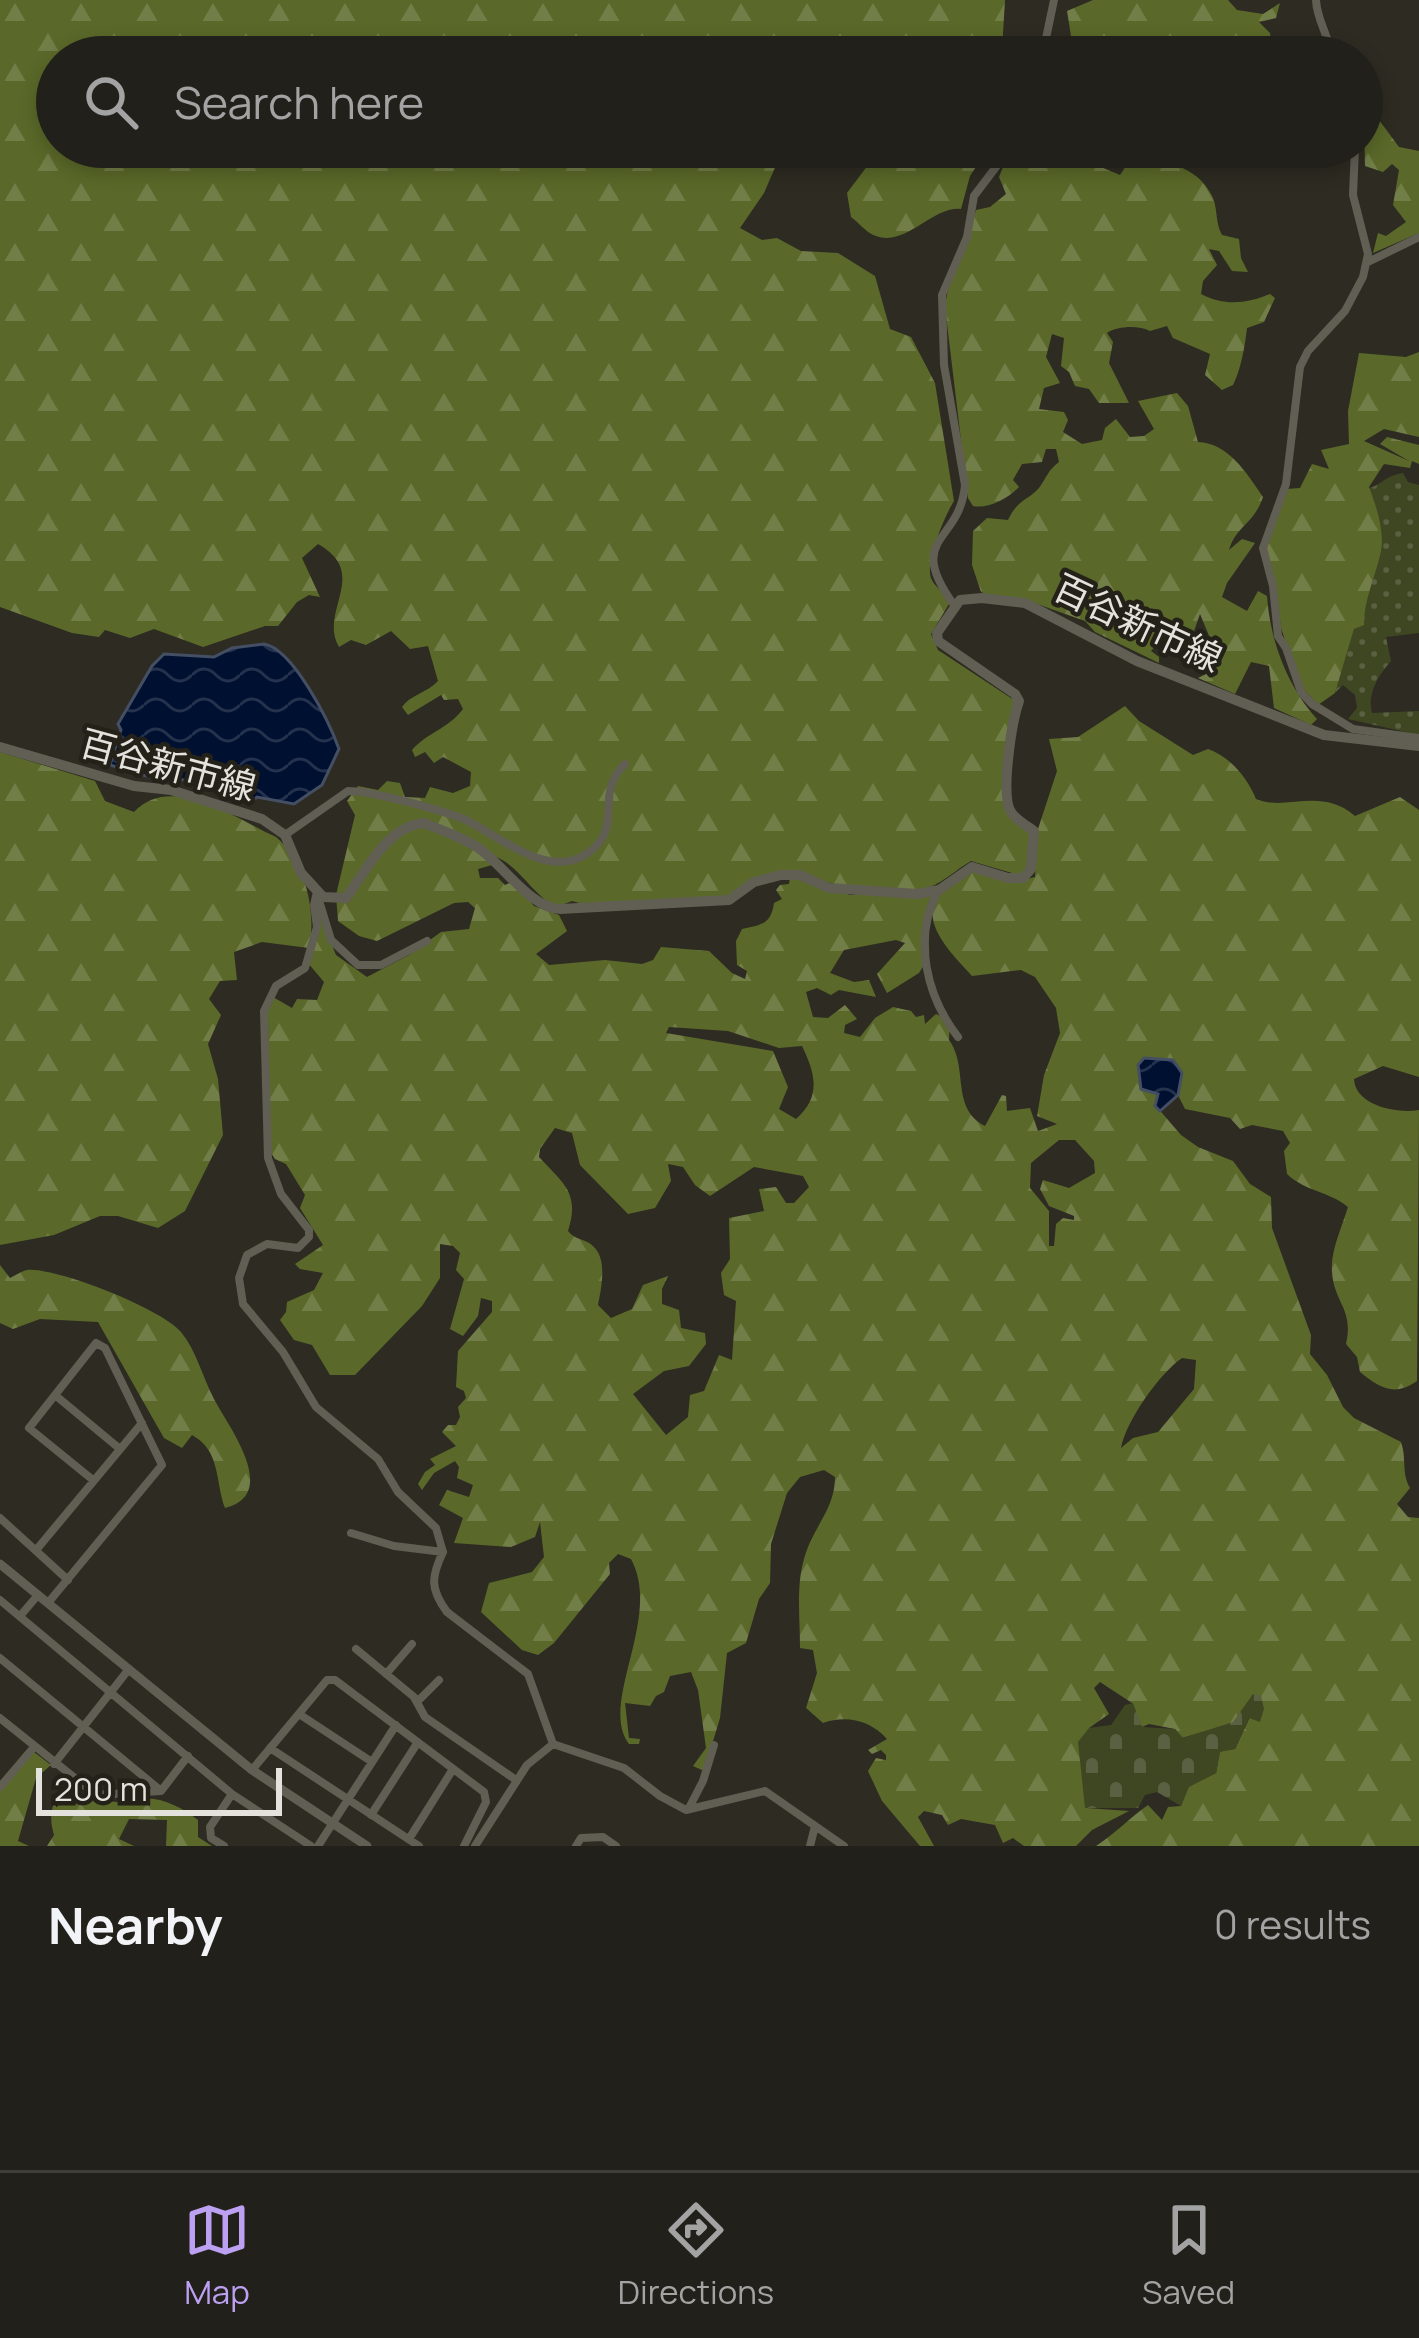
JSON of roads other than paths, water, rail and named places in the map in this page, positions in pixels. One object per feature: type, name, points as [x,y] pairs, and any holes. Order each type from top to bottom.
[{"type":"main road","name":"百谷新市線","points":[[954,605],[982,598],[1024,603],[1137,661],[1324,735],[1419,742]]},
{"type":"main road","points":[[316,892],[346,898],[388,841],[400,830],[424,823],[475,845],[537,903],[550,909],[642,908],[729,900],[754,882],[781,875],[800,875],[829,888],[855,892],[916,894],[939,890],[972,867],[1023,878],[1031,869],[1034,832],[1011,812],[1007,802],[1009,751],[1019,701],[938,641],[937,633],[954,605]]},
{"type":"main road","name":"百谷新市線","points":[[0,747],[134,786],[171,790],[262,820],[285,835],[301,873],[316,892]]},
{"type":"street","points":[[1046,36],[1054,0]]},
{"type":"street","points":[[1316,0],[1327,36]]},
{"type":"street","points":[[954,605],[934,572],[933,552],[935,540],[955,519],[965,485],[944,365],[942,295],[967,237],[974,196],[995,168]]},
{"type":"street","points":[[1354,168],[1353,195],[1368,254],[1366,263],[1354,297],[1300,367],[1286,484],[1263,548],[1278,636],[1301,692],[1353,729],[1419,742]]},
{"type":"street","points":[[1366,263],[1419,237]]},
{"type":"street","points":[[285,835],[348,791],[363,792],[447,813],[514,849],[545,860],[562,860],[590,852],[603,839],[609,786],[625,764]]},
{"type":"street","points":[[939,890],[929,913],[926,976],[944,1019],[958,1037]]},
{"type":"street","points":[[316,892],[331,940],[358,964],[381,965],[427,941]]},
{"type":"street","points":[[316,892],[317,927],[305,968],[276,986],[264,1011],[268,1159],[281,1194],[309,1230],[309,1237],[298,1248],[267,1244],[255,1248],[242,1266],[238,1290],[243,1304],[284,1352],[316,1407],[378,1459],[398,1492],[436,1528],[443,1552],[433,1576],[437,1599],[447,1612],[528,1674],[553,1744]]},
{"type":"street","points":[[48,1603],[162,1465],[105,1348],[96,1343],[29,1428],[93,1480]]},
{"type":"street","points":[[55,1395],[120,1449]]},
{"type":"street","points":[[37,1549],[142,1423]]},
{"type":"street","points":[[0,1518],[68,1580]]},
{"type":"street","points":[[351,1533],[394,1546],[443,1552]]},
{"type":"street","points":[[0,1564],[252,1769],[367,1846]]},
{"type":"street","points":[[20,1616],[38,1595]]},
{"type":"street","points":[[0,1600],[232,1794],[315,1846],[396,1725]]},
{"type":"street","points":[[386,1674],[412,1644]]},
{"type":"street","points":[[356,1649],[417,1702],[425,1717],[516,1780]]},
{"type":"street","points":[[0,1658],[161,1791]]},
{"type":"street","points":[[54,1764],[129,1669]]},
{"type":"street","points":[[252,1769],[327,1680],[335,1680],[484,1792],[486,1802],[464,1846]]},
{"type":"street","points":[[417,1702],[440,1680]]},
{"type":"street","points":[[298,1714],[372,1762]]},
{"type":"street","points":[[0,1718],[96,1796],[161,1791],[188,1756]]},
{"type":"street","points":[[371,1815],[418,1742]]},
{"type":"street","points":[[475,1846],[527,1765],[553,1744]]},
{"type":"street","points":[[553,1744],[624,1768],[660,1796],[688,1809],[765,1791],[844,1846]]},
{"type":"street","points":[[688,1809],[714,1745]]},
{"type":"street","points":[[0,1787],[34,1747]]},
{"type":"street","points":[[271,1748],[419,1846]]},
{"type":"street","points":[[409,1839],[453,1769]]},
{"type":"street","points":[[224,1846],[212,1838],[210,1827],[232,1794]]},
{"type":"street","points":[[810,1846],[814,1826]]},
{"type":"street","points":[[576,1846],[581,1838],[603,1838],[616,1846]]},
{"type":"water","points":[[264,644],[298,672],[339,749],[322,785],[294,804],[257,797],[250,803],[202,781],[153,778],[110,765],[121,730],[118,724],[164,654],[214,657],[232,648]]},
{"type":"water","points":[[1144,1058],[1173,1060],[1182,1073],[1178,1095],[1160,1111],[1155,1106],[1158,1094],[1141,1089],[1138,1065]]}]
